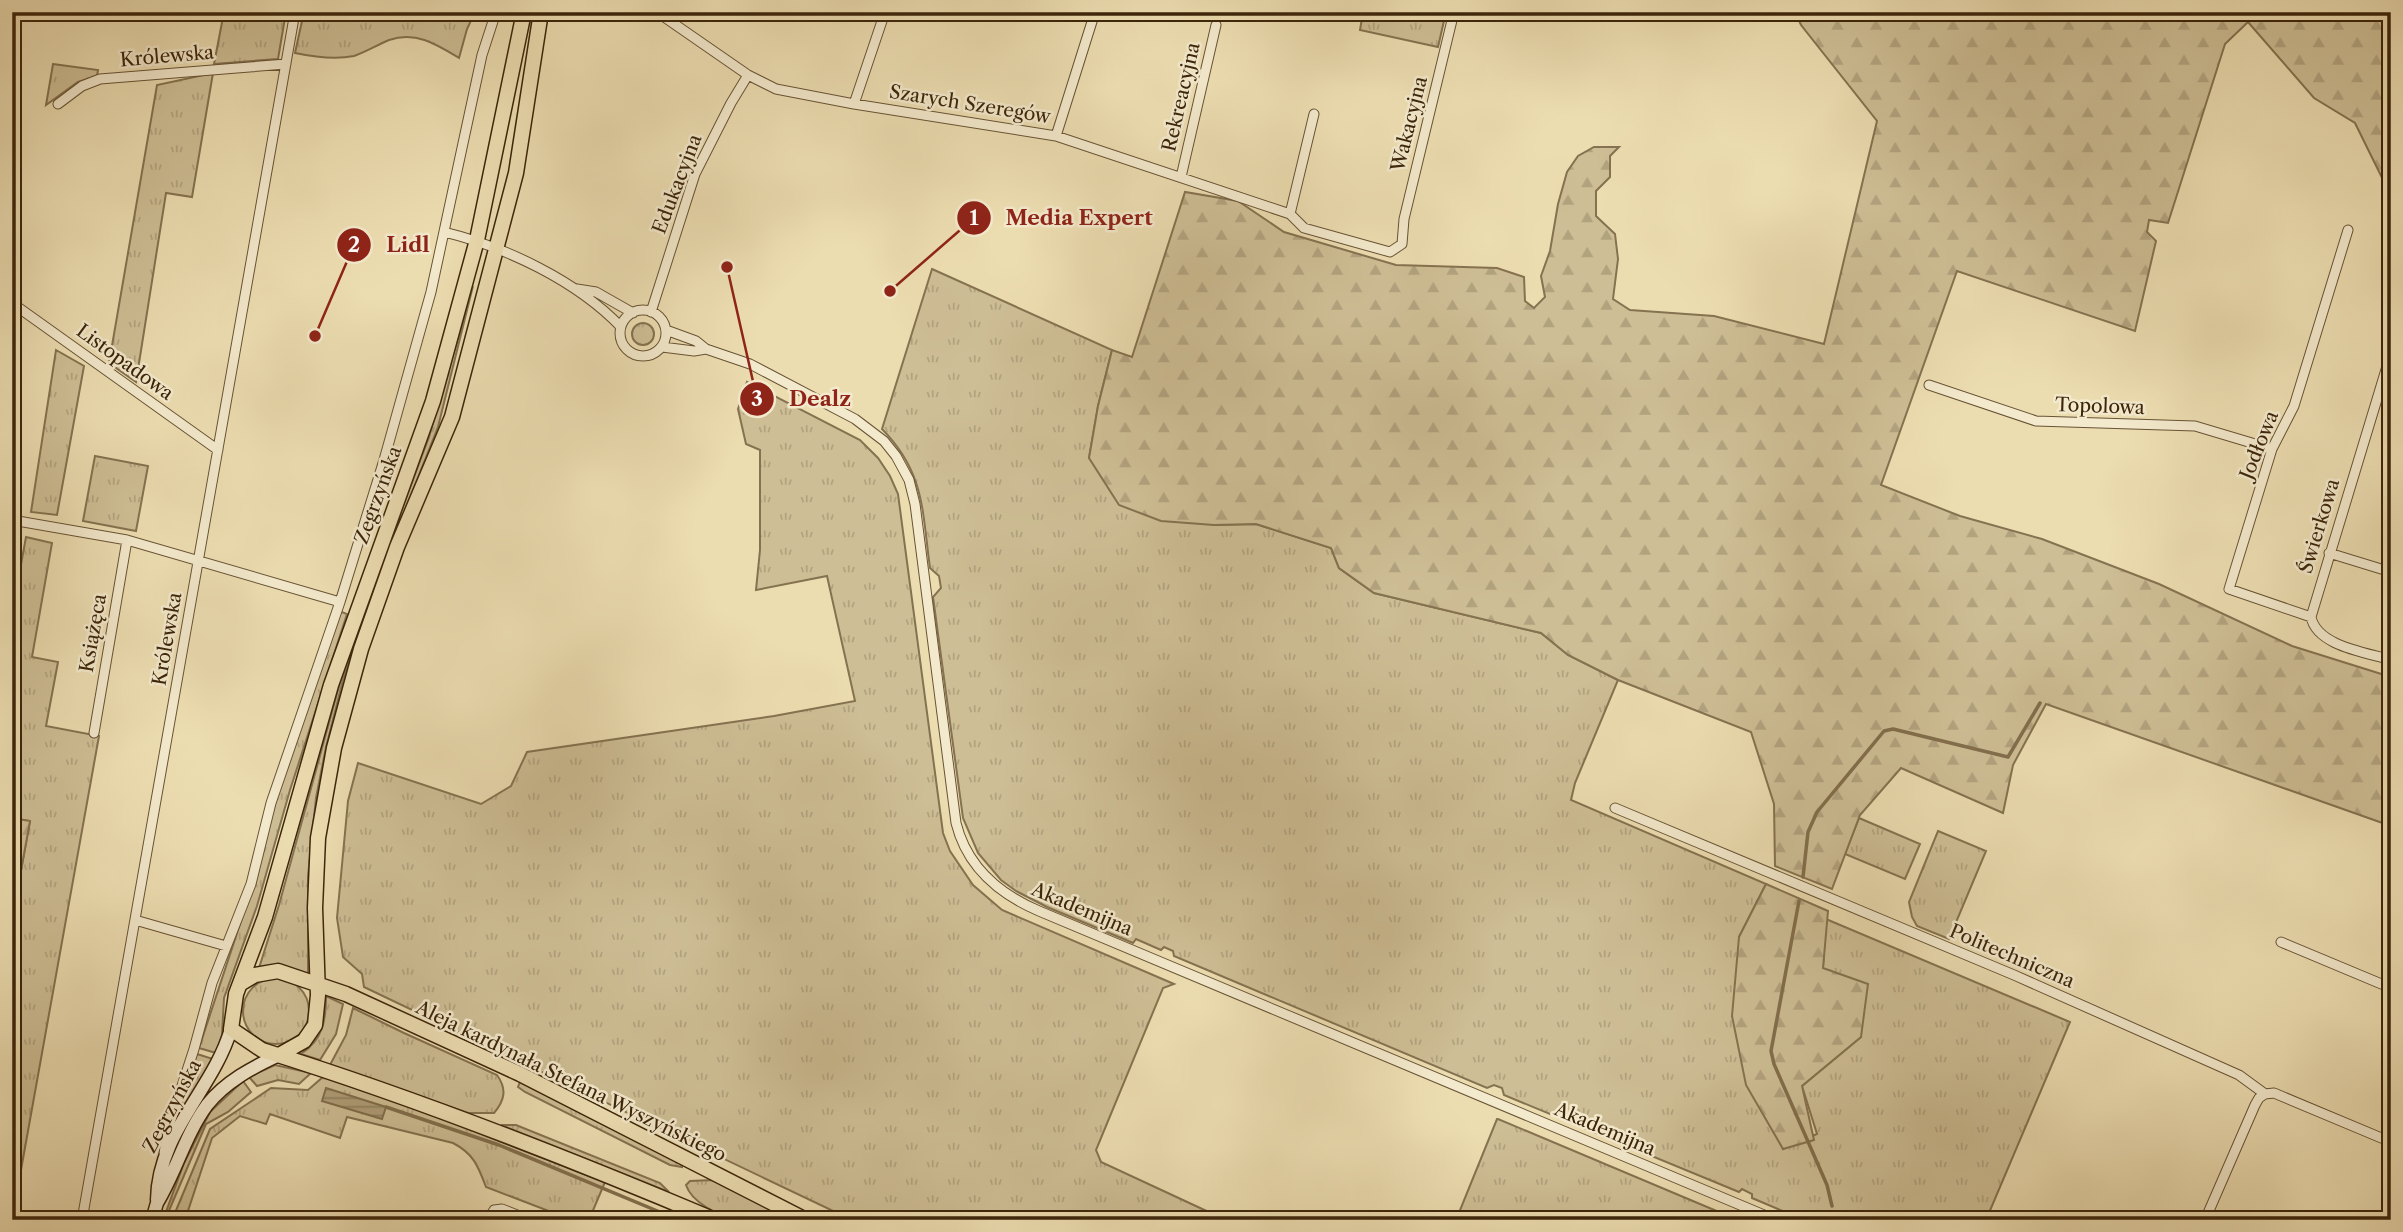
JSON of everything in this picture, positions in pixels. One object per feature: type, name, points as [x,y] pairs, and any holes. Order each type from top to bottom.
[{"type":"main road","name":"Zegrzyńska","points":[[240,984],[265,917],[331,685],[433,401],[477,240],[524,12]]},
{"type":"main road","name":"Zegrzyńska","points":[[317,983],[315,908],[318,838],[334,748],[374,611],[397,547],[452,417],[516,173],[541,12]]},
{"type":"main road","points":[[279,1055],[300,1044],[311,1033],[318,1009],[317,983],[288,973],[270,971],[240,984],[234,1006],[231,1029],[256,1047],[279,1055],[473,1122],[715,1220]]},
{"type":"main road","name":"Aleja kardynała Stefana Wyszyńskiego","points":[[317,983],[520,1074],[806,1220]]},
{"type":"main road","name":"Zegrzyńska","points":[[152,1220],[163,1161],[184,1116],[220,1058],[231,1029]]},
{"type":"main road","name":"Zegrzyńska","points":[[157,1203],[172,1179],[190,1135],[211,1100],[250,1069],[279,1055]]},
{"type":"street","name":"Królewska","points":[[82,1220],[295,12]]},
{"type":"street","points":[[163,1161],[167,1129],[194,1049],[212,983],[251,884],[271,803],[340,602],[420,336],[481,55],[496,12]]},
{"type":"street","name":"Szarych Szeregów","points":[[657,12],[748,75],[776,89],[1056,136],[1290,214],[1304,228],[1390,252],[1402,244]]},
{"type":"street","points":[[673,23],[676,12]]},
{"type":"street","points":[[854,104],[885,12]]},
{"type":"street","points":[[1056,136],[1095,12]]},
{"type":"street","name":"Wakacyjna","points":[[1402,244],[1404,219],[1454,12]]},
{"type":"street","name":"Rekreacyjna","points":[[1181,177],[1216,25]]},
{"type":"street","name":"Królewska","points":[[58,104],[82,86],[100,79],[286,64]]},
{"type":"street","name":"Edukacyjna","points":[[651,312],[695,174],[730,103],[748,75]]},
{"type":"street","points":[[1290,214],[1314,114]]},
{"type":"street","name":"Jodłowa","points":[[2311,617],[2229,589],[2272,449],[2294,406],[2348,230]]},
{"type":"street","points":[[444,232],[497,248],[575,289],[621,327]]},
{"type":"street","points":[[575,289],[596,292],[633,313]]},
{"type":"street","name":"Listopadowa","points":[[12,303],[218,450]]},
{"type":"street","points":[[642,310],[651,312],[663,321],[666,330],[662,347],[648,355],[632,353],[622,340],[621,327],[633,313],[642,310]]},
{"type":"street","name":"Akademijna","points":[[666,330],[696,341],[706,349],[750,364],[837,407],[884,441],[904,468],[915,504],[957,829],[976,865],[1004,893],[1039,911],[1776,1220]]},
{"type":"street","name":"Akademijna","points":[[662,347],[694,351],[706,349]]},
{"type":"street","name":"Świerkowa","points":[[2311,617],[2391,353]]},
{"type":"street","name":"Topolowa","points":[[1929,386],[2036,421],[2195,426],[2272,449]]},
{"type":"street","points":[[12,520],[127,540],[340,602]]},
{"type":"street","name":"Książęca","points":[[94,733],[127,540]]},
{"type":"street","points":[[2329,553],[2391,572]]},
{"type":"street","points":[[2311,617],[2316,630],[2325,639],[2391,660]]},
{"type":"street","name":"Politechniczna","points":[[1615,808],[2014,975],[2227,1070],[2265,1094],[2274,1093],[2391,1142]]},
{"type":"street","points":[[135,920],[226,946]]},
{"type":"street","points":[[2281,942],[2391,988]]},
{"type":"street","points":[[2205,1220],[2255,1105],[2265,1094]]},
{"type":"street","points":[[488,1220],[494,1210],[502,1209],[530,1220]]},
{"type":"green space","points":[[224,12],[286,12],[278,59],[214,64]]},
{"type":"green space","points":[[304,12],[475,12],[459,58],[426,40],[408,37],[389,40],[347,57],[295,53]]},
{"type":"green space","points":[[1363,12],[1446,12],[1438,47],[1360,30]]},
{"type":"green space","points":[[1795,12],[2391,12],[2391,196],[2355,123],[2314,98],[2248,22],[2225,44],[2168,223],[2149,220],[2147,232],[2156,241],[2135,331],[1957,271],[1881,485],[1960,516],[2042,539],[2159,584],[2292,646],[2391,677],[2391,826],[2046,704],[2013,765],[2003,813],[1901,768],[1860,815],[1832,889],[1775,866],[1774,804],[1751,732],[1618,680],[1568,655],[1541,633],[1374,593],[1339,568],[1331,548],[1256,524],[1214,525],[1161,521],[1119,505],[1089,458],[1098,406],[1112,350],[1132,357],[1185,192],[1238,201],[1284,232],[1396,265],[1497,268],[1524,277],[1525,301],[1534,308],[1545,297],[1541,276],[1550,251],[1567,172],[1578,156],[1594,147],[1619,147],[1610,156],[1610,177],[1596,191],[1596,216],[1615,234],[1618,259],[1613,299],[1630,310],[1714,316],[1824,344],[1877,121],[1801,25]]},
{"type":"green space","points":[[53,64],[98,70],[97,76],[78,82],[46,105]]},
{"type":"green space","points":[[213,73],[192,197],[166,193],[136,382],[109,363],[157,85]]},
{"type":"green space","points":[[932,269],[1112,350],[1089,458],[1214,525],[1256,524],[1331,548],[1339,568],[1374,593],[1541,633],[1568,655],[1618,680],[1575,783],[1571,800],[1766,884],[1739,937],[1783,1149],[1817,1134],[1802,1086],[1861,1037],[1823,968],[1826,919],[2070,1022],[1986,1220],[1817,1220],[1807,1215],[1804,1218],[1793,1213],[1792,1215],[1752,1198],[1752,1194],[1742,1189],[1739,1192],[1504,1095],[1502,1088],[1494,1085],[1487,1088],[1174,956],[1173,951],[1164,947],[1161,950],[1136,939],[1133,943],[1047,907],[1001,880],[978,853],[963,818],[933,597],[941,588],[939,576],[930,568],[923,510],[914,477],[907,461],[882,429]]},
{"type":"green space","points":[[473,286],[438,427],[368,604],[343,680],[326,747],[316,798],[308,876],[308,974],[280,965],[259,968],[341,679],[366,604],[429,437]]},
{"type":"green space","points":[[643,323],[651,326],[654,334],[651,342],[643,345],[635,342],[632,334],[635,326]]},
{"type":"green space","points":[[56,350],[84,366],[57,515],[31,512]]},
{"type":"green space","points":[[747,382],[860,440],[878,458],[890,476],[898,494],[943,833],[950,851],[973,885],[1002,910],[1174,984],[1163,988],[1096,1150],[1101,1162],[1226,1220],[852,1220],[364,987],[362,974],[343,957],[337,918],[348,801],[358,763],[481,804],[511,786],[527,752],[774,716],[855,701],[827,576],[756,590],[760,550],[760,450],[746,444],[738,409]]},
{"type":"green space","points":[[95,456],[148,466],[136,531],[83,521]]},
{"type":"green space","points":[[26,537],[52,543],[32,657],[58,662],[46,726],[99,736],[12,1220],[12,920],[30,821],[12,818],[12,614]]},
{"type":"green space","points":[[339,611],[347,614],[290,790],[257,906],[224,998],[222,1035],[216,1053],[199,1048],[245,909],[282,776]]},
{"type":"green space","points":[[12,818],[30,821],[12,920]]},
{"type":"green space","points":[[1859,818],[1920,844],[1905,879],[1845,854]]},
{"type":"green space","points":[[1938,831],[1986,851],[1949,939],[1917,926],[1909,902]]},
{"type":"green space","points":[[1766,884],[1828,911],[1823,968],[1868,984],[1861,1037],[1802,1086],[1814,1140],[1783,1149],[1746,1085],[1732,1016],[1739,937]]},
{"type":"green space","points":[[269,978],[283,978],[295,983],[304,992],[309,1011],[307,1024],[300,1035],[283,1044],[269,1044],[257,1039],[248,1030],[243,1018],[243,1004],[248,992],[257,983]]},
{"type":"green space","points":[[326,996],[343,1004],[336,1034],[320,1060],[301,1054],[319,1036]]},
{"type":"green space","points":[[353,1008],[497,1075],[503,1090],[498,1108],[494,1113],[468,1113],[330,1065],[346,1035]]},
{"type":"green space","points":[[197,1054],[213,1059],[175,1126],[172,1121]]},
{"type":"green space","points":[[275,1065],[311,1073],[299,1084],[278,1080],[257,1086],[249,1077]]},
{"type":"green space","points":[[323,1077],[419,1110],[605,1182],[589,1220],[572,1220],[486,1187],[474,1161],[453,1143],[347,1117],[340,1138],[270,1114],[266,1124],[240,1116],[212,1138],[185,1220],[172,1220],[210,1129],[271,1088],[308,1090]]},
{"type":"green space","points":[[243,1081],[251,1092],[228,1112],[206,1124],[163,1220],[184,1163],[210,1112]]},
{"type":"green space","points":[[520,1082],[682,1164],[682,1167],[670,1165],[525,1092],[518,1087]]},
{"type":"green space","points":[[1498,1119],[1738,1220],[1456,1220]]},
{"type":"green space","points":[[501,1125],[516,1125],[660,1183],[669,1192]]},
{"type":"green space","points":[[713,1180],[792,1220],[756,1221],[728,1217],[700,1203],[686,1185],[690,1181]]},
{"type":"shaded area","points":[[326,1088],[386,1107],[382,1119],[322,1101]]},
{"type":"waterway","points":[[1803,877],[1808,832],[1817,812],[1884,731],[1893,729],[2008,757],[2040,703]]},
{"type":"waterway","points":[[1799,901],[1771,1051],[1774,1064],[1827,1185],[1832,1206]]},
{"type":"waterway","points":[[386,1107],[499,1145],[679,1220]]},
{"type":"place","name":"Dealz","points":[[727,267]]},
{"type":"place","name":"Media Expert","points":[[890,291]]},
{"type":"place","name":"Lidl","points":[[315,336]]}]
